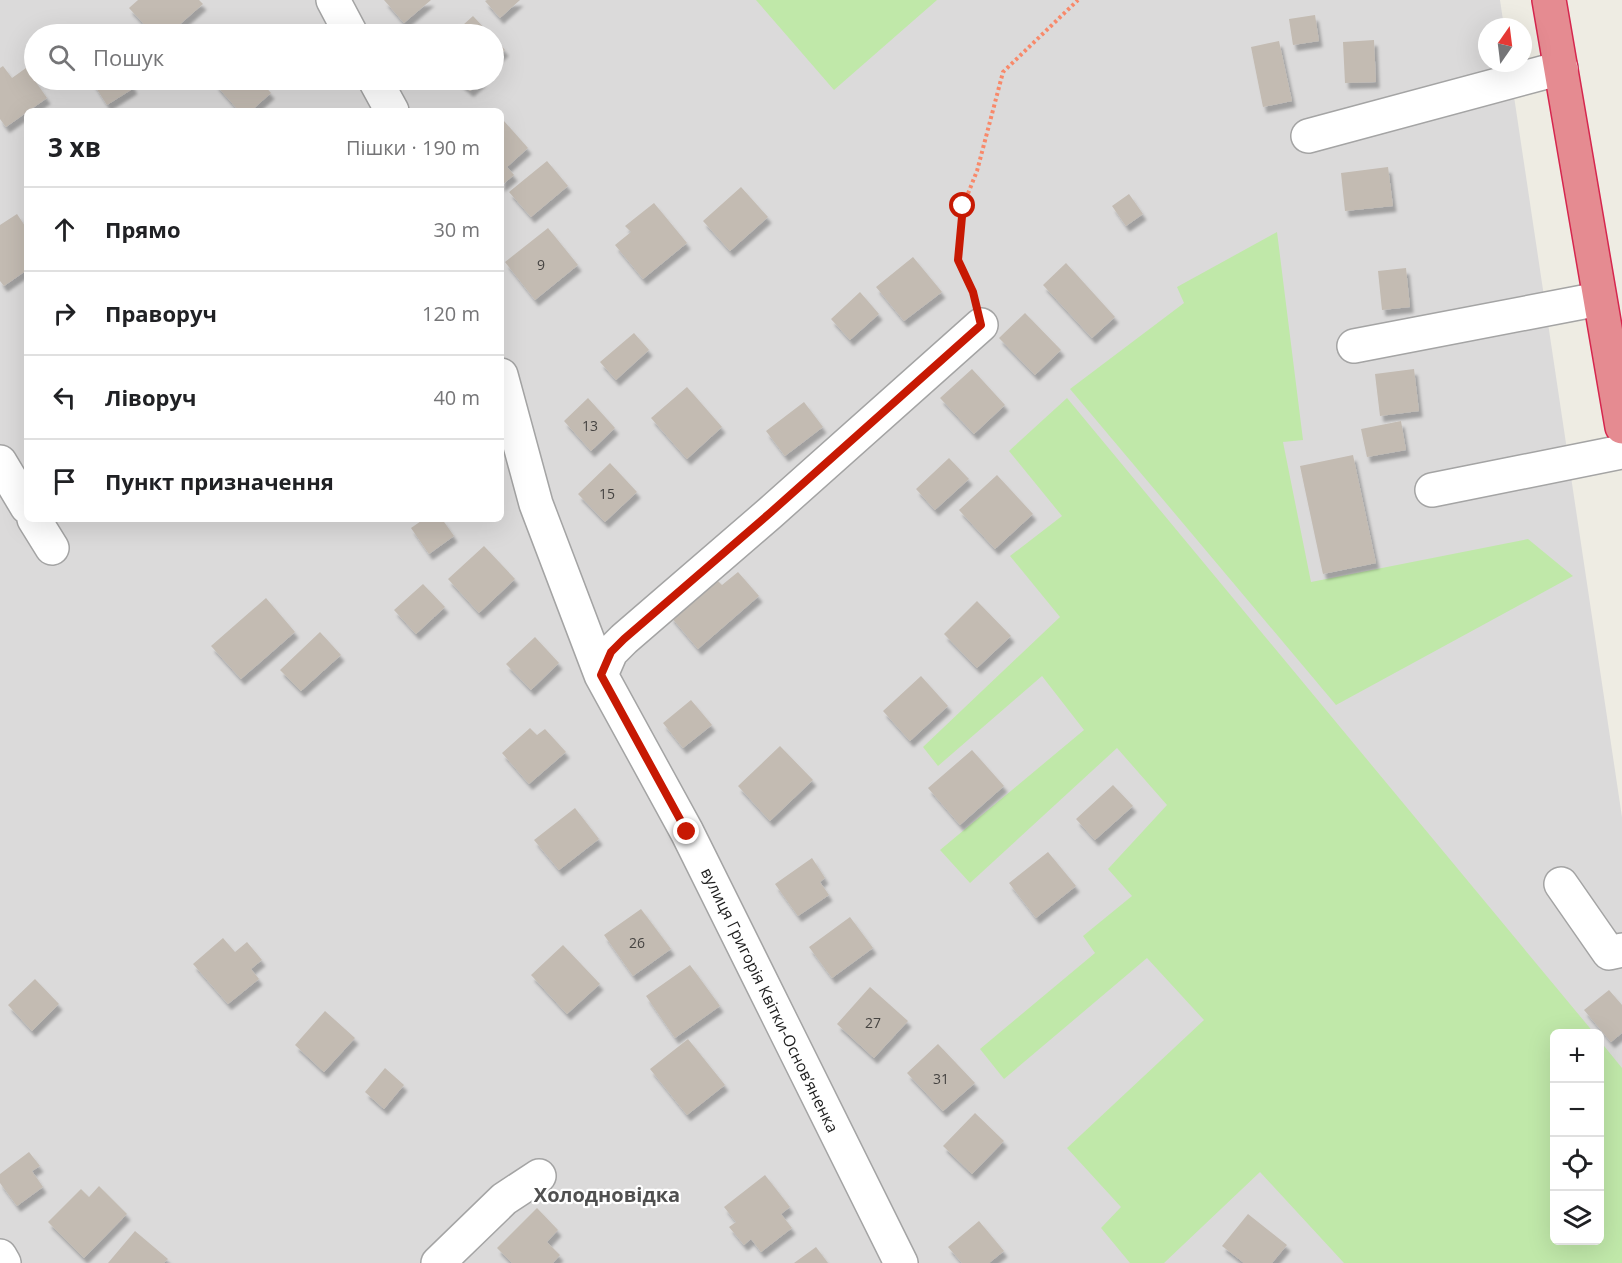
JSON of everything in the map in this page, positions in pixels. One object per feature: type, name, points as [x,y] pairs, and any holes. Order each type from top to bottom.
[{"type":"highway","points":[[1549,0],[1622,427]]},
{"type":"street","points":[[333,0],[346,24]]},
{"type":"street","points":[[1308,136],[1561,68]]},
{"type":"street","points":[[380,90],[390,108]]},
{"type":"street","points":[[1354,346],[1599,299]]},
{"type":"street","points":[[601,675],[611,652],[624,639],[770,513],[981,325]]},
{"type":"street","name":"вулиця Григорія Квітки-Основʼяненка","points":[[504,386],[536,504],[601,675],[687,832],[901,1263]]},
{"type":"street","points":[[1432,489],[1622,452]]},
{"type":"street","points":[[0,462],[24,502]]},
{"type":"street","points":[[36,522],[52,548]]},
{"type":"street","points":[[1561,884],[1609,953],[1622,950]]},
{"type":"street","points":[[438,1263],[504,1199],[538,1176]]},
{"type":"street","points":[[0,1256],[4,1263]]},
{"type":"path","points":[[981,325],[973,292],[958,260],[963,206],[977,171],[1003,72],[1078,0]]},
{"type":"shaded area","points":[[0,0],[1500,0],[1503,18],[1478,18],[1478,72],[1510,72],[1622,817],[1622,1263],[0,1263]]},
{"type":"green space","points":[[756,0],[937,0],[834,90]]},
{"type":"green space","points":[[1277,232],[1303,440],[1283,442],[1311,582],[1528,539],[1573,576],[1336,705],[1070,389],[1184,303],[1177,287]]},
{"type":"green space","points":[[1067,398],[1591,1029],[1550,1029],[1550,1245],[1604,1245],[1604,1046],[1622,1068],[1622,1263],[1344,1263],[1260,1172],[1164,1263],[1130,1263],[1101,1228],[1121,1207],[1067,1148],[1204,1020],[1147,958],[1004,1079],[980,1049],[1095,953],[1083,936],[1132,896],[1108,869],[1167,805],[1117,748],[970,883],[940,850],[1084,730],[1042,676],[938,766],[923,747],[1060,617],[1010,556],[1062,516],[1009,451]]},
{"type":"building","points":[[138,0],[199,0],[203,4],[180,24],[144,24],[129,8]]},
{"type":"building","points":[[384,0],[431,0],[404,23]]},
{"type":"building","points":[[520,0],[500,18],[485,1]]},
{"type":"building","points":[[1315,15],[1319,41],[1293,45],[1289,19]]},
{"type":"building","points":[[473,16],[481,24],[464,24]]},
{"type":"building","points":[[1374,40],[1376,82],[1345,83],[1343,42]]},
{"type":"building","points":[[1279,41],[1292,101],[1263,107],[1251,47]]},
{"type":"building","points":[[3,66],[12,78],[24,69],[24,90],[41,90],[47,98],[33,108],[24,108],[24,114],[6,127],[0,119],[0,68]]},
{"type":"building","points":[[97,90],[131,90],[107,105]]},
{"type":"building","points":[[220,90],[268,90],[271,93],[254,108],[236,108]]},
{"type":"building","points":[[504,121],[528,148],[507,167],[514,175],[504,183]]},
{"type":"building","points":[[547,161],[568,186],[531,217],[509,192]]},
{"type":"building","points":[[1388,167],[1393,206],[1345,211],[1341,173]]},
{"type":"building","points":[[741,187],[768,217],[730,251],[703,221]]},
{"type":"building","points":[[1129,194],[1143,214],[1126,226],[1112,206]]},
{"type":"building","points":[[654,203],[687,243],[643,279],[615,245],[631,232],[625,226]]},
{"type":"building","points":[[17,214],[24,224],[24,272],[4,286],[0,281],[0,225]]},
{"type":"building","points":[[548,228],[578,265],[535,300],[505,262]]},
{"type":"building","points":[[913,257],[942,292],[904,321],[876,287]]},
{"type":"building","points":[[1066,263],[1115,317],[1092,338],[1043,285]]},
{"type":"building","points":[[1406,268],[1410,307],[1382,310],[1378,271]]},
{"type":"building","points":[[860,292],[879,314],[850,340],[831,319]]},
{"type":"building","points":[[1025,313],[1061,350],[1035,375],[999,338]]},
{"type":"building","points":[[634,333],[649,350],[616,380],[600,362]]},
{"type":"building","points":[[972,369],[1005,405],[974,434],[940,398]]},
{"type":"building","points":[[1414,369],[1419,411],[1380,416],[1375,374]]},
{"type":"building","points":[[687,387],[722,427],[687,459],[651,418]]},
{"type":"building","points":[[588,398],[615,428],[591,451],[564,421]]},
{"type":"building","points":[[804,402],[823,427],[785,456],[766,431]]},
{"type":"building","points":[[1401,421],[1406,450],[1367,457],[1361,429]]},
{"type":"building","points":[[1353,455],[1376,563],[1323,574],[1300,466]]},
{"type":"building","points":[[949,458],[969,479],[935,510],[916,489]]},
{"type":"building","points":[[610,463],[637,492],[605,522],[578,494]]},
{"type":"building","points":[[997,475],[1033,514],[995,549],[959,510]]},
{"type":"building","points":[[420,522],[444,522],[454,536],[429,554],[411,528]]},
{"type":"building","points":[[484,546],[515,579],[479,613],[448,579]]},
{"type":"building","points":[[738,572],[759,596],[698,649],[670,616],[715,578],[722,585]]},
{"type":"building","points":[[423,584],[445,607],[416,634],[394,610]]},
{"type":"building","points":[[266,598],[295,632],[241,679],[211,646]]},
{"type":"building","points":[[977,601],[1011,636],[977,668],[944,634]]},
{"type":"building","points":[[320,632],[341,655],[301,691],[280,670]]},
{"type":"building","points":[[535,637],[559,663],[531,690],[506,664]]},
{"type":"building","points":[[921,676],[948,706],[910,741],[883,711]]},
{"type":"building","points":[[691,700],[712,725],[683,748],[663,723]]},
{"type":"building","points":[[530,728],[537,735],[545,729],[566,752],[529,784],[502,753]]},
{"type":"building","points":[[780,746],[813,780],[770,821],[738,786]]},
{"type":"building","points":[[972,750],[1004,786],[960,825],[928,788]]},
{"type":"building","points":[[1113,785],[1133,806],[1095,840],[1076,819]]},
{"type":"building","points":[[575,808],[599,839],[559,870],[534,840]]},
{"type":"building","points":[[1048,852],[1076,886],[1036,918],[1009,883]]},
{"type":"building","points":[[812,858],[825,878],[820,882],[829,895],[798,916],[775,884]]},
{"type":"building","points":[[641,909],[671,949],[633,976],[604,935]]},
{"type":"building","points":[[850,917],[873,948],[832,978],[809,947]]},
{"type":"building","points":[[223,938],[235,952],[247,942],[262,960],[251,969],[259,979],[228,1004],[193,964]]},
{"type":"building","points":[[563,945],[600,984],[567,1014],[531,975]]},
{"type":"building","points":[[690,965],[720,1006],[675,1038],[646,996]]},
{"type":"building","points":[[35,979],[59,1004],[32,1031],[8,1005]]},
{"type":"building","points":[[870,987],[908,1021],[874,1058],[837,1024]]},
{"type":"building","points":[[1609,990],[1622,1005],[1622,1033],[1611,1042],[1604,1034],[1604,1029],[1600,1029],[1584,1010]]},
{"type":"building","points":[[325,1011],[355,1038],[324,1072],[295,1045]]},
{"type":"building","points":[[688,1039],[725,1085],[687,1115],[650,1069]]},
{"type":"building","points":[[938,1044],[975,1083],[943,1111],[907,1073]]},
{"type":"building","points":[[385,1068],[404,1085],[384,1109],[365,1092]]},
{"type":"building","points":[[975,1113],[1004,1141],[972,1174],[943,1146]]},
{"type":"building","points":[[29,1152],[40,1166],[32,1171],[43,1187],[17,1206],[0,1183],[0,1174]]},
{"type":"building","points":[[765,1175],[790,1207],[781,1214],[792,1228],[761,1252],[751,1239],[744,1245],[729,1227],[736,1222],[724,1207]]},
{"type":"building","points":[[99,1186],[127,1214],[84,1258],[48,1222],[81,1189],[89,1197]]},
{"type":"building","points":[[537,1208],[558,1230],[547,1242],[560,1255],[553,1263],[512,1263],[497,1248]]},
{"type":"building","points":[[1248,1214],[1287,1245],[1272,1263],[1244,1263],[1222,1246]]},
{"type":"building","points":[[979,1221],[1004,1251],[989,1263],[962,1263],[948,1247]]},
{"type":"building","points":[[135,1231],[168,1259],[164,1263],[108,1263]]},
{"type":"building","points":[[816,1247],[828,1263],[794,1263]]},
{"type":"district","name":"Холодновідка","points":[[607,1194]]},
{"type":"route","points":[[687,832],[601,675],[611,652],[981,325],[973,292],[958,260],[963,206]]}]
